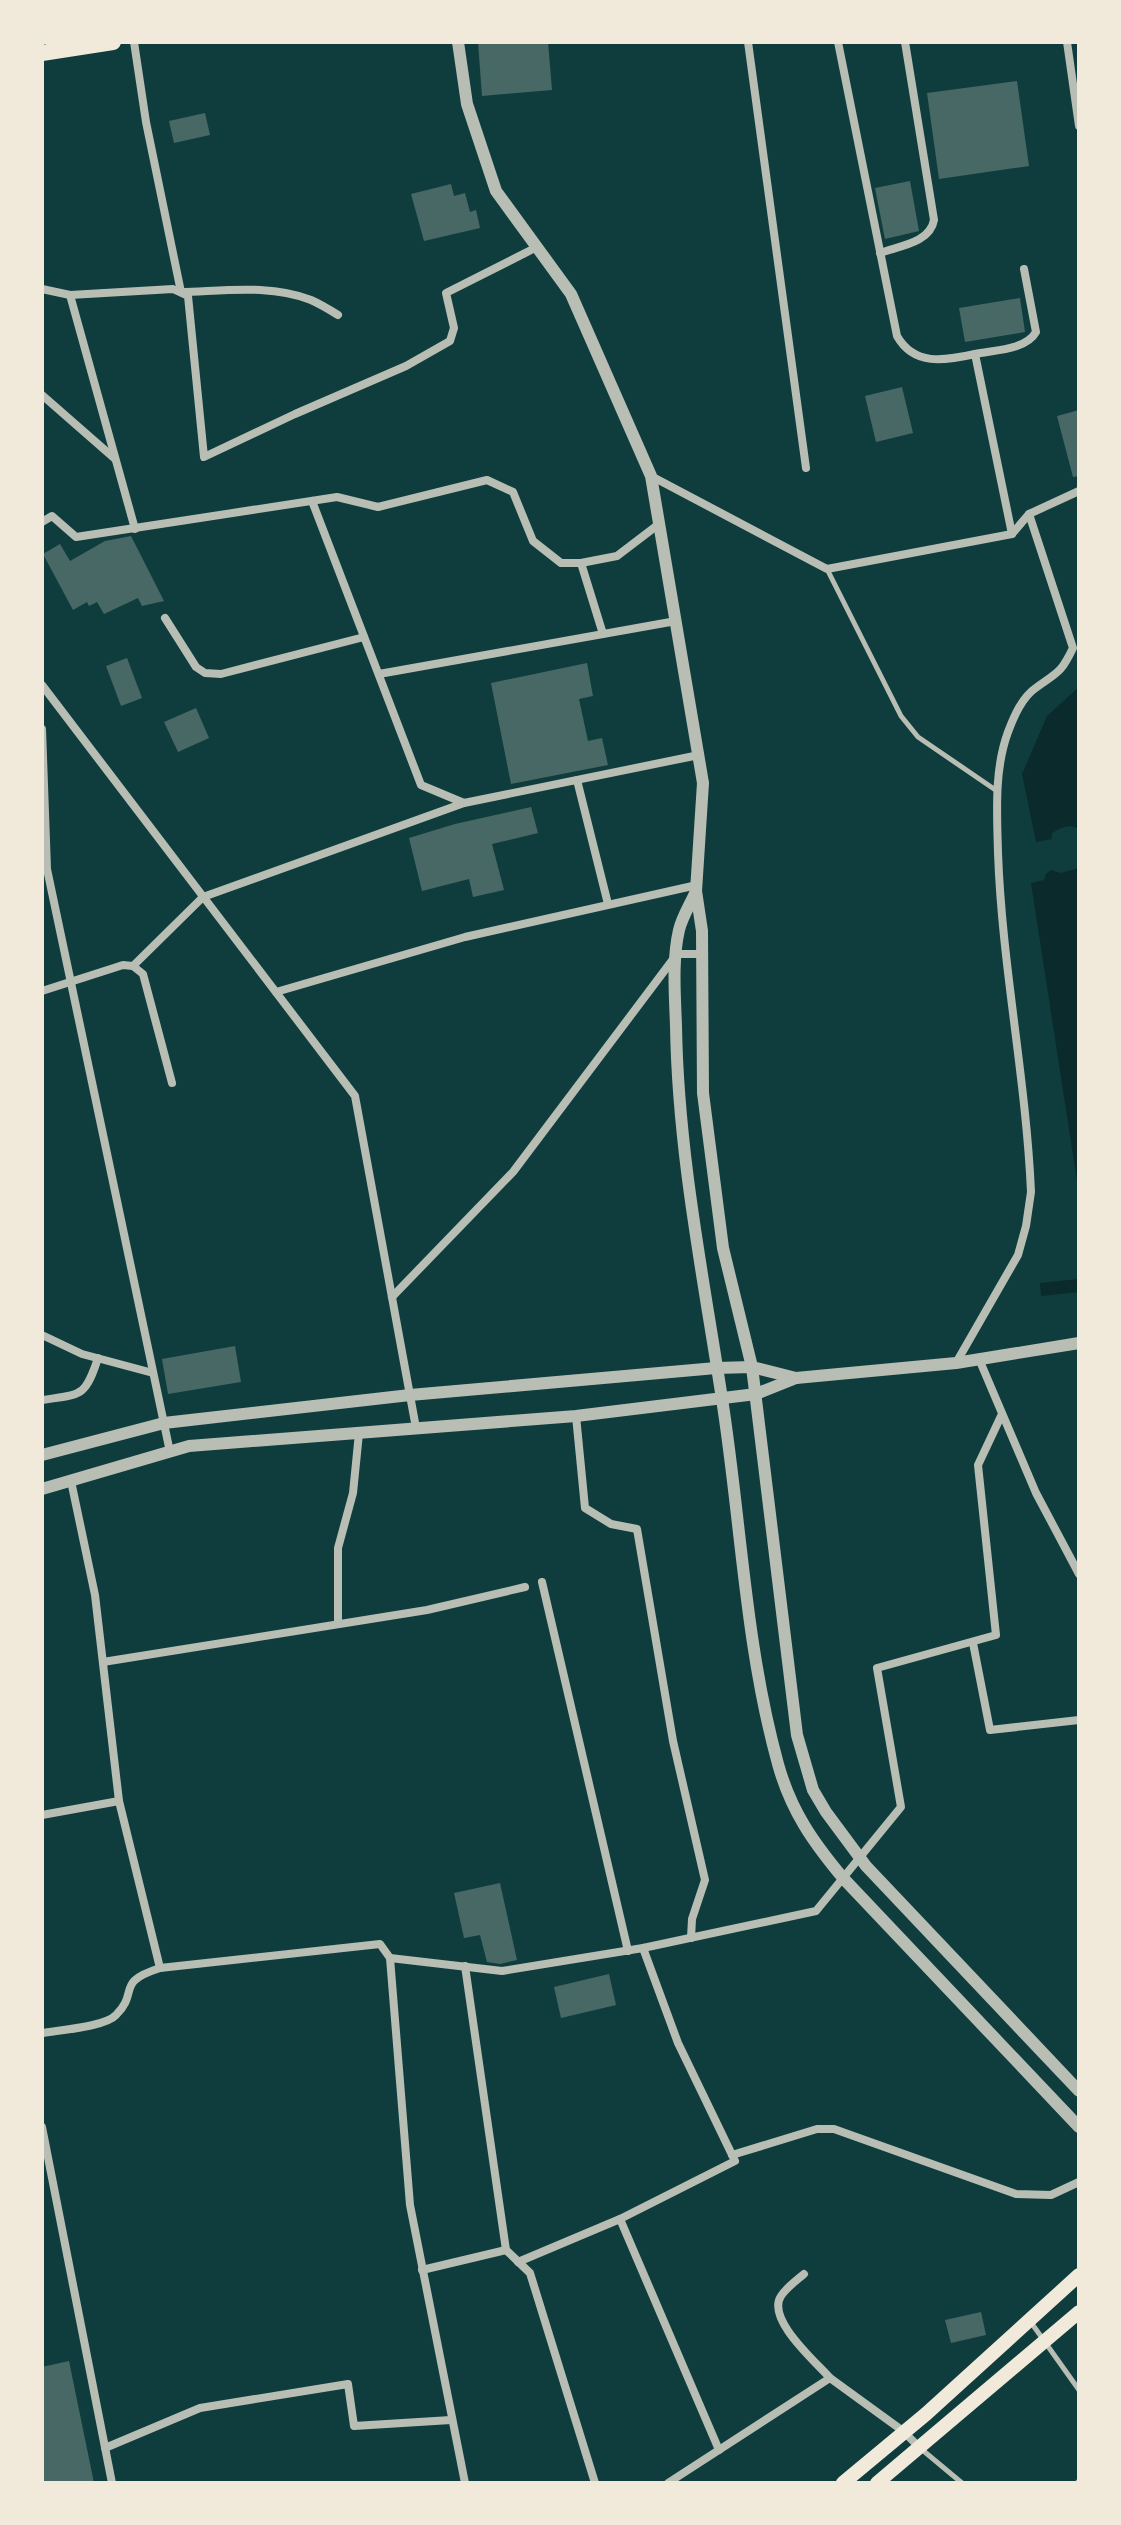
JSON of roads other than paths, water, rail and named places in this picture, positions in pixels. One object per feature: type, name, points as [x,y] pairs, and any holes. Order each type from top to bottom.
[{"type":"main road","points":[[42,53],[113,42]]},
{"type":"main road","points":[[843,2483],[926,2414],[1079,2275]]},
{"type":"main road","points":[[877,2483],[1079,2312]]},
{"type":"street","points":[[134,42],[146,122],[181,292]]},
{"type":"street","points":[[458,42],[467,104],[496,191],[571,294],[651,476],[703,783],[696,888],[702,931],[703,1093],[723,1248],[756,1394],[797,1735],[813,1790],[860,1858],[1079,2091]]},
{"type":"street","points":[[748,42],[806,468]]},
{"type":"street","points":[[838,42],[897,336],[904,348],[924,359],[957,358],[1032,339],[1036,332],[1024,269]]},
{"type":"street","points":[[880,253],[926,237],[933,229],[905,42]]},
{"type":"street","points":[[1067,42],[1079,126]]},
{"type":"street","points":[[42,289],[70,295],[173,289],[188,296],[204,457],[406,366],[450,341],[454,328],[446,293],[537,247]]},
{"type":"street","points":[[181,292],[279,292],[310,300],[338,315]]},
{"type":"street","points":[[70,295],[135,529]]},
{"type":"street","points":[[975,354],[1012,534]]},
{"type":"street","points":[[42,395],[115,459]]},
{"type":"street","points":[[651,476],[827,569],[1012,534],[1029,514],[1079,491]]},
{"type":"street","points":[[42,522],[52,516],[76,537],[337,497],[378,507],[487,480],[513,492],[533,541],[561,563],[581,563],[617,556],[659,524]]},
{"type":"street","points":[[312,501],[421,785],[464,803]]},
{"type":"street","points":[[956,1363],[1018,1255],[1031,1192],[1000,905],[998,791],[1002,754],[1021,703],[1036,687],[1051,680],[1076,650],[1029,514]]},
{"type":"street","points":[[581,563],[603,634]]},
{"type":"street","points":[[165,618],[196,667],[205,673],[221,674],[364,637]]},
{"type":"street","points":[[379,674],[676,621]]},
{"type":"street","points":[[42,685],[355,1096],[416,1428]]},
{"type":"street","points":[[42,729],[47,869],[170,1452]]},
{"type":"street","points":[[133,966],[203,897],[464,803],[699,755]]},
{"type":"street","points":[[577,780],[608,904]]},
{"type":"street","points":[[276,992],[465,937],[608,904],[696,888]]},
{"type":"street","points":[[696,888],[679,929],[675,984],[677,1086],[687,1177],[722,1397],[754,1650],[778,1764],[791,1803],[810,1838],[843,1878],[1079,2127]]},
{"type":"street","points":[[677,954],[701,954]]},
{"type":"street","points":[[392,1297],[513,1172],[677,954]]},
{"type":"street","points":[[42,991],[123,965],[133,966],[143,974],[172,1083]]},
{"type":"street","points":[[42,1335],[82,1354],[153,1373]]},
{"type":"street","points":[[42,1489],[189,1446],[576,1416],[756,1394],[796,1378],[956,1363],[1079,1343]]},
{"type":"street","points":[[42,1400],[84,1390],[89,1386],[98,1358]]},
{"type":"street","points":[[979,1359],[1036,1493],[1079,1574]]},
{"type":"street","points":[[42,1455],[164,1423],[410,1395],[716,1368],[752,1367],[796,1378]]},
{"type":"street","points":[[390,1958],[502,1971],[628,1951],[816,1911],[901,1807],[877,1668],[996,1635],[978,1465],[1002,1414]]},
{"type":"street","points":[[576,1416],[585,1508],[611,1524],[637,1529],[673,1741],[705,1880],[692,1919],[691,1938]]},
{"type":"street","points":[[338,1624],[338,1548],[353,1493],[359,1433]]},
{"type":"street","points":[[71,1481],[95,1595],[119,1801],[160,1968]]},
{"type":"street","points":[[542,1582],[628,1951]]},
{"type":"street","points":[[103,1662],[427,1610],[525,1587]]},
{"type":"street","points":[[973,1643],[990,1730],[1079,1720]]},
{"type":"street","points":[[42,1815],[119,1801]]},
{"type":"street","points":[[42,2033],[105,2021],[116,2016],[129,1986],[138,1975],[160,1968],[380,1944],[390,1958],[410,2205],[465,2483]]},
{"type":"street","points":[[518,2262],[620,2219],[735,2161],[678,2043],[643,1948]]},
{"type":"street","points":[[465,1966],[506,2250],[530,2273],[595,2483]]},
{"type":"street","points":[[42,2127],[112,2483]]},
{"type":"street","points":[[732,2155],[817,2129],[834,2129],[1016,2194],[1051,2195],[1079,2182]]},
{"type":"street","points":[[620,2219],[719,2450]]},
{"type":"street","points":[[422,2270],[506,2250]]},
{"type":"street","points":[[804,2274],[781,2296],[776,2310],[781,2323],[830,2378],[903,2431],[919,2447]]},
{"type":"street","points":[[668,2483],[830,2378]]},
{"type":"street","points":[[105,2448],[200,2408],[348,2384],[354,2426],[451,2420]]},
{"type":"lane","points":[[827,569],[901,716],[918,737],[998,791]]},
{"type":"lane","points":[[1030,2320],[1079,2390]]},
{"type":"lane","points":[[919,2447],[962,2483]]},
{"type":"water","points":[[1079,687],[1079,829],[1065,827],[1052,833],[1052,839],[1036,842],[1022,774],[1047,716]]},
{"type":"water","points":[[1079,868],[1079,1194],[1031,883],[1044,880],[1051,870],[1061,873]]},
{"type":"water","points":[[1079,1279],[1079,1292],[1041,1296],[1040,1283]]}]
